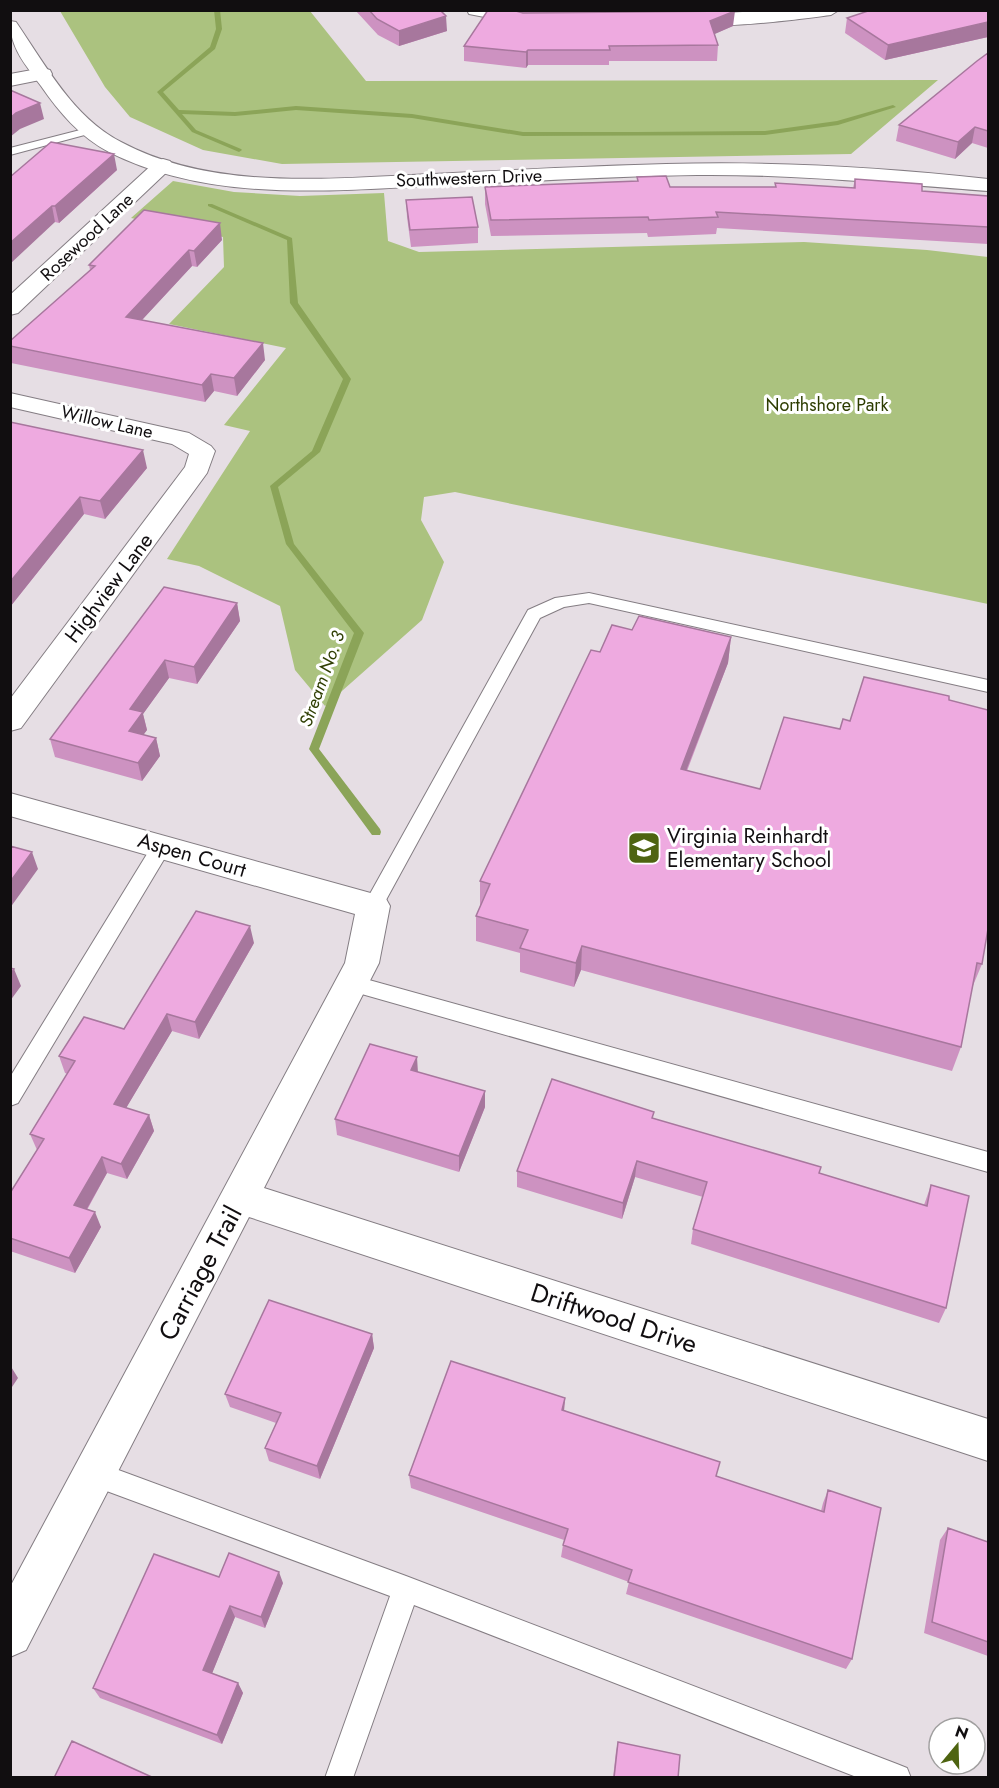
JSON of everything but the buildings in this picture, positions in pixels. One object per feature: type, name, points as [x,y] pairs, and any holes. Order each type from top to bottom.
[{"type":"street","points":[[475,10],[523,21],[547,21]]},
{"type":"street","points":[[667,20],[750,19],[831,10]]},
{"type":"street","name":"Southwestern Drive","points":[[10,26],[68,109],[88,131],[128,153],[163,165],[227,179],[302,184],[732,169],[882,174],[988,185]]},
{"type":"street","points":[[10,80],[43,74]]},
{"type":"street","name":"Rosewood Lane","points":[[10,308],[163,165]]},
{"type":"street","name":"Willow Lane","points":[[10,400],[180,438],[202,451]]},
{"type":"street","name":"Highview Lane","points":[[10,721],[198,468],[202,451]]},
{"type":"street","name":"Aspen Court","points":[[10,804],[373,906]]},
{"type":"street","name":"Carriage Trail","points":[[10,1634],[362,963],[373,906]]},
{"type":"street","name":"Driftwood Drive","points":[[239,1197],[988,1440]]},
{"type":"lane","points":[[10,152],[88,131]]},
{"type":"lane","points":[[373,906],[534,614],[561,602],[589,598],[988,686]]},
{"type":"lane","points":[[10,1097],[162,846]]},
{"type":"lane","points":[[351,983],[988,1162]]},
{"type":"lane","points":[[94,1474],[406,1589],[897,1778]]},
{"type":"lane","points":[[339,1778],[406,1589]]},
{"type":"green space","points":[[60,11],[310,11],[366,81],[938,80],[851,154],[282,164],[203,150],[130,117],[105,87]]},
{"type":"green space","name":"Northshore Park","points":[[173,181],[234,192],[300,196],[384,193],[388,241],[419,252],[804,242],[927,250],[988,257],[988,604],[455,492],[424,497],[421,520],[444,562],[422,620],[325,706],[295,670],[280,606],[199,566],[167,559],[250,431],[224,425],[286,348],[169,324],[224,267],[223,237],[131,218]]},
{"type":"waterway","name":"Stream No. 3","points":[[217,10],[219,29],[213,48],[160,92],[194,131],[239,150]]},
{"type":"waterway","points":[[179,112],[235,114],[296,108],[412,116],[523,134],[638,134],[765,133],[838,123],[893,107]]},
{"type":"waterway","name":"Stream No. 3","points":[[210,205],[290,239],[294,303],[347,379],[316,452],[274,486],[290,544],[359,633],[314,749],[376,832]]},
{"type":"place","name":"Virginia Reinhardt Elementary School","points":[[644,848]]}]
